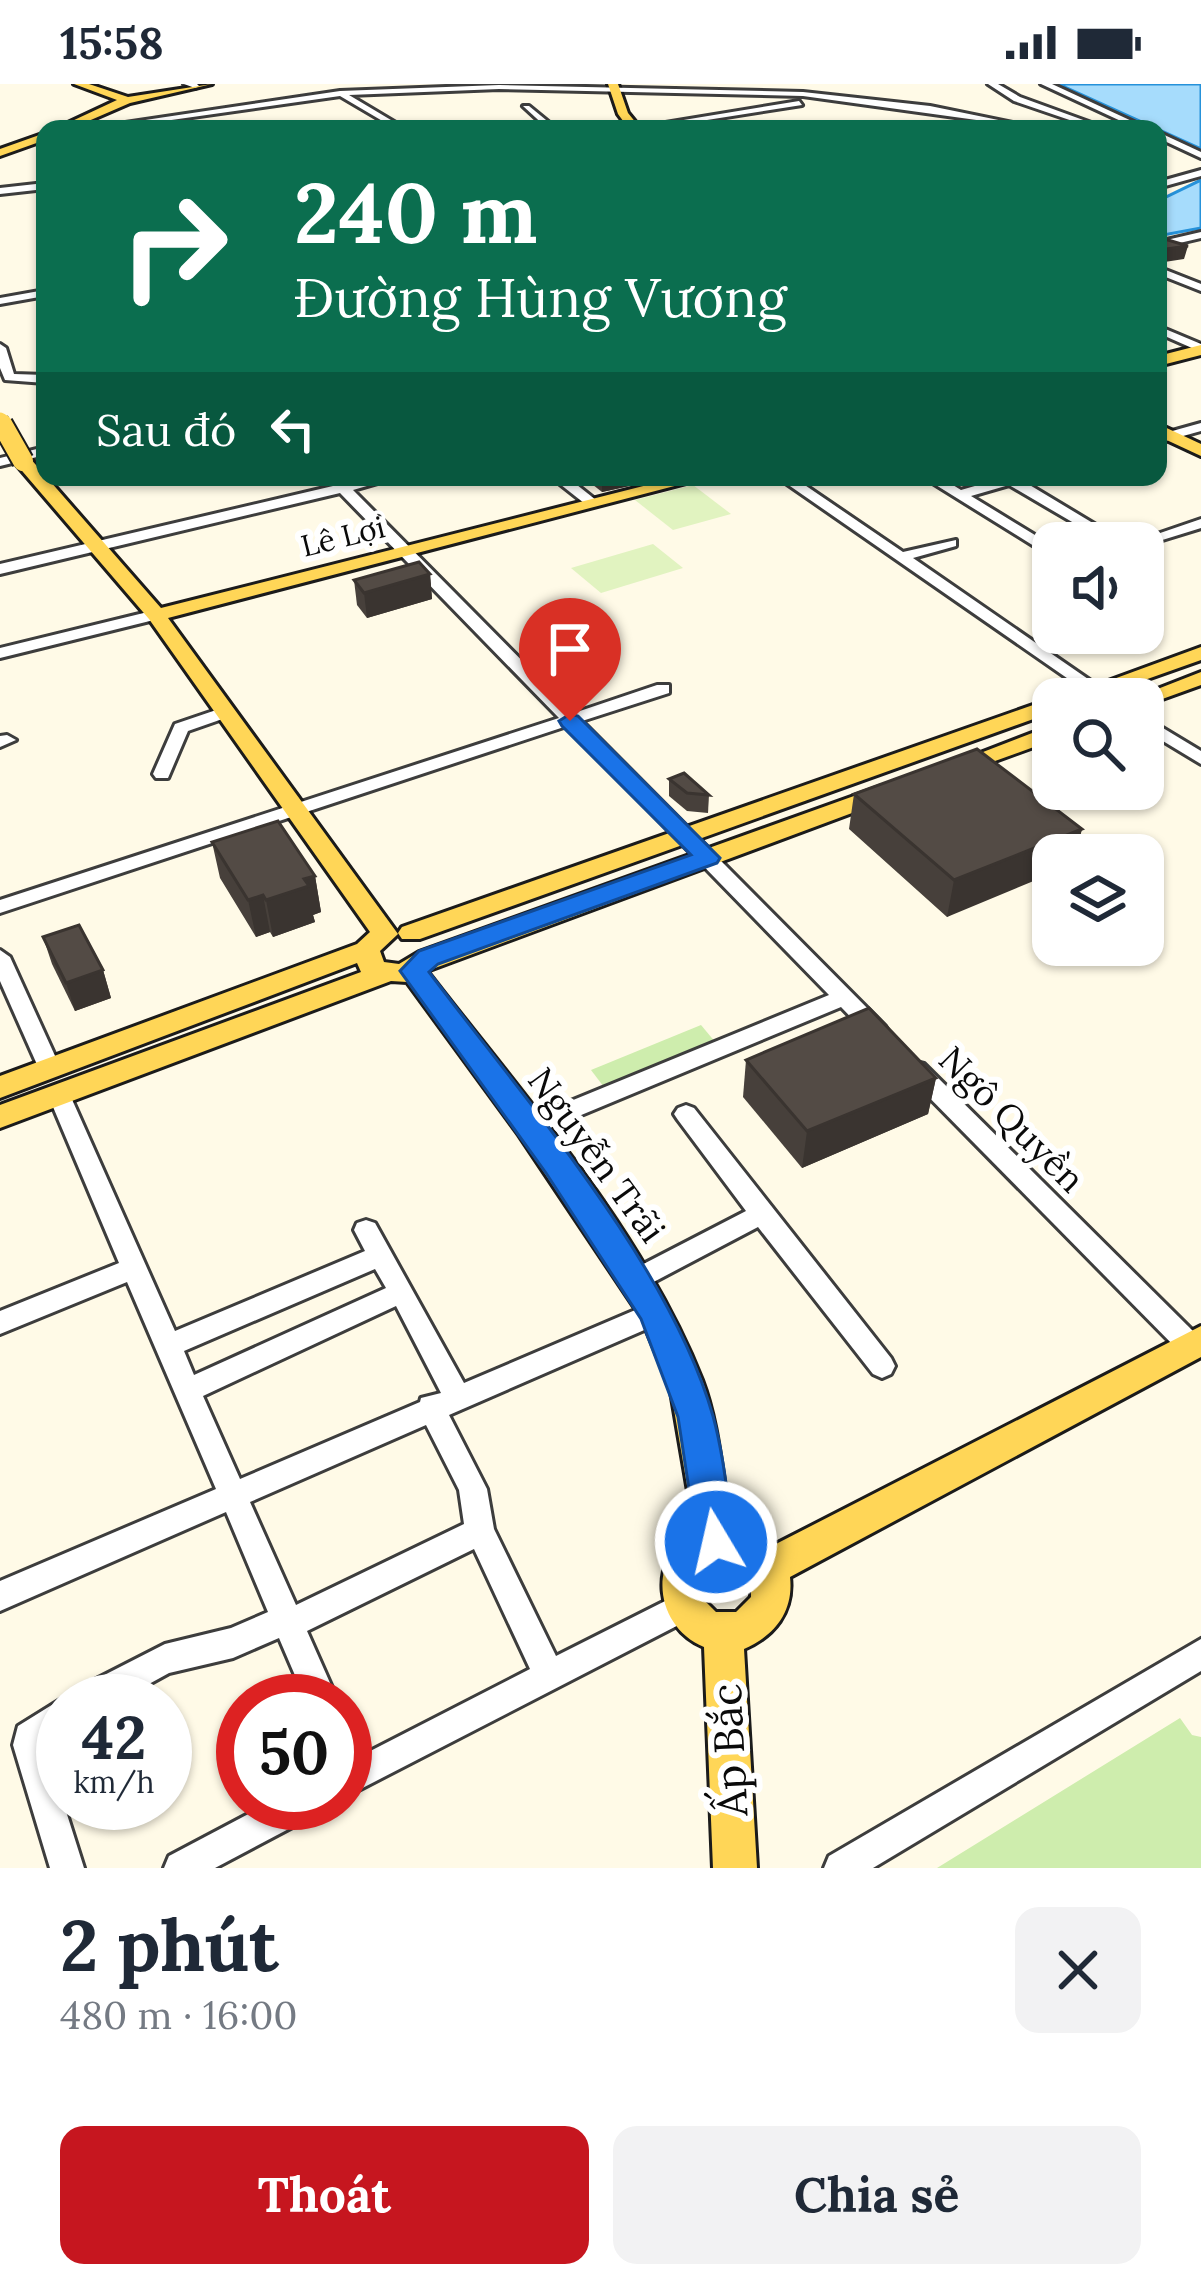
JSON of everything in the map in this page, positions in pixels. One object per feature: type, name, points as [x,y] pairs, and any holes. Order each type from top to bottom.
[{"type":"main road","points":[[79,84],[127,100]]},
{"type":"main road","points":[[81,120],[127,100],[197,85]]},
{"type":"main road","points":[[613,86],[628,120]]},
{"type":"main road","points":[[0,153],[36,139]]},
{"type":"main road","points":[[1167,358],[1201,349]]},
{"type":"main road","name":"Nguyễn Trãi","points":[[0,420],[25,457]]},
{"type":"main road","points":[[1167,436],[1201,451]]},
{"type":"main road","name":"Nguyễn Trãi","points":[[47,486],[94,548],[156,615],[637,1279],[656,1313],[695,1417],[716,1542]]},
{"type":"main road","name":"Lê Lợi","points":[[156,615],[665,486]]},
{"type":"main road","points":[[1140,678],[1201,652]]},
{"type":"main road","points":[[1164,691],[1201,678]]},
{"type":"main road","points":[[0,1117],[54,1082],[398,953],[688,837],[1032,713]]},
{"type":"main road","points":[[398,953],[708,858],[1032,740]]},
{"type":"main road","points":[[0,1087],[54,1082]]},
{"type":"main road","points":[[767,1568],[1196,1343]]},
{"type":"main road","points":[[716,1542],[751,1550],[767,1568],[772,1594],[761,1618],[751,1627],[723,1632],[694,1619],[685,1606],[680,1578],[683,1565],[691,1554],[716,1542]]},
{"type":"main road","name":"Ấp Bắc","points":[[723,1632],[735,1868]]},
{"type":"street","points":[[325,84],[386,120]]},
{"type":"street","points":[[992,84],[1078,120]]},
{"type":"street","points":[[1045,84],[1125,120]]},
{"type":"street","points":[[150,120],[341,93],[434,87],[613,86],[753,101]]},
{"type":"street","points":[[718,100],[804,102],[802,89]]},
{"type":"street","points":[[673,120],[802,89],[993,120]]},
{"type":"street","points":[[526,108],[541,120]]},
{"type":"street","points":[[188,120],[224,109]]},
{"type":"street","points":[[1003,120],[1049,110]]},
{"type":"street","points":[[970,120],[978,117]]},
{"type":"street","points":[[1167,139],[1201,155]]},
{"type":"street","points":[[1167,169],[1186,176]]},
{"type":"street","points":[[1167,182],[1201,173]]},
{"type":"street","points":[[0,191],[36,186]]},
{"type":"street","points":[[1167,243],[1200,236]]},
{"type":"street","points":[[1172,276],[1201,269]]},
{"type":"street","points":[[1167,274],[1201,288]]},
{"type":"street","points":[[0,301],[36,295]]},
{"type":"street","points":[[1167,333],[1201,349]]},
{"type":"street","points":[[0,348],[9,377],[36,378]]},
{"type":"street","points":[[1167,433],[1201,427]]},
{"type":"street","points":[[0,569],[327,486]]},
{"type":"street","name":"Ngô Quyền","points":[[341,486],[843,998],[1196,1343]]},
{"type":"street","points":[[570,486],[594,504]]},
{"type":"street","points":[[797,486],[1079,678]]},
{"type":"street","points":[[944,486],[1032,539]]},
{"type":"street","points":[[959,495],[990,486]]},
{"type":"street","points":[[1030,486],[1086,522]]},
{"type":"street","points":[[1164,535],[1201,523]]},
{"type":"street","points":[[901,557],[952,543]]},
{"type":"street","name":"Lê Lợi","points":[[0,653],[156,615]]},
{"type":"street","points":[[0,907],[663,688]]},
{"type":"street","points":[[162,774],[181,728],[225,712]]},
{"type":"street","points":[[1164,735],[1201,759]]},
{"type":"street","points":[[0,957],[310,1674]]},
{"type":"street","points":[[530,1127],[843,998]]},
{"type":"street","points":[[686,1114],[882,1366]]},
{"type":"street","points":[[637,1279],[762,1214]]},
{"type":"street","points":[[366,1231],[402,1292],[473,1489],[480,1531],[549,1675]]},
{"type":"street","points":[[166,1347],[381,1255]]},
{"type":"street","points":[[0,1322],[131,1269]]},
{"type":"street","points":[[186,1391],[402,1292]]},
{"type":"street","points":[[0,1596],[656,1313]]},
{"type":"street","points":[[137,1674],[165,1659],[233,1643],[287,1622],[480,1531]]},
{"type":"street","points":[[372,1759],[685,1606]]},
{"type":"street","points":[[841,1868],[1201,1654]]},
{"type":"street","points":[[36,1731],[29,1736],[36,1760]]},
{"type":"street","points":[[57,1830],[68,1868]]},
{"type":"street","points":[[181,1868],[252,1830]]},
{"type":"green space","points":[[694,486],[731,514],[673,530],[635,500]]},
{"type":"green space","points":[[653,544],[683,568],[601,593],[571,568]]},
{"type":"green space","points":[[701,1025],[721,1049],[610,1095],[591,1070]]},
{"type":"green space","points":[[1180,1718],[1192,1735],[1201,1737],[1201,1868],[937,1868]]},
{"type":"water","points":[[1058,84],[1201,84],[1201,149],[1167,134],[1167,120],[1137,120]]},
{"type":"water","points":[[1201,180],[1201,228],[1167,234],[1167,197]]},
{"type":"building","points":[[1167,240],[1188,246],[1167,249]]},
{"type":"building","points":[[419,562],[430,574],[364,593],[354,580]]},
{"type":"building","points":[[977,749],[1032,791],[1032,810],[1057,810],[1082,829],[1069,834],[1032,834],[1032,849],[954,880],[854,794]]},
{"type":"building","points":[[684,773],[709,795],[687,793],[669,779]]},
{"type":"building","points":[[278,821],[315,876],[304,879],[309,886],[266,900],[263,895],[248,900],[212,842]]},
{"type":"building","points":[[79,925],[103,970],[66,983],[43,937]]},
{"type":"building","points":[[869,1008],[936,1078],[807,1131],[746,1060]]},
{"type":"route","points":[[570,721],[708,858],[428,958],[413,971],[637,1279],[656,1313],[687,1386],[716,1542]]}]
